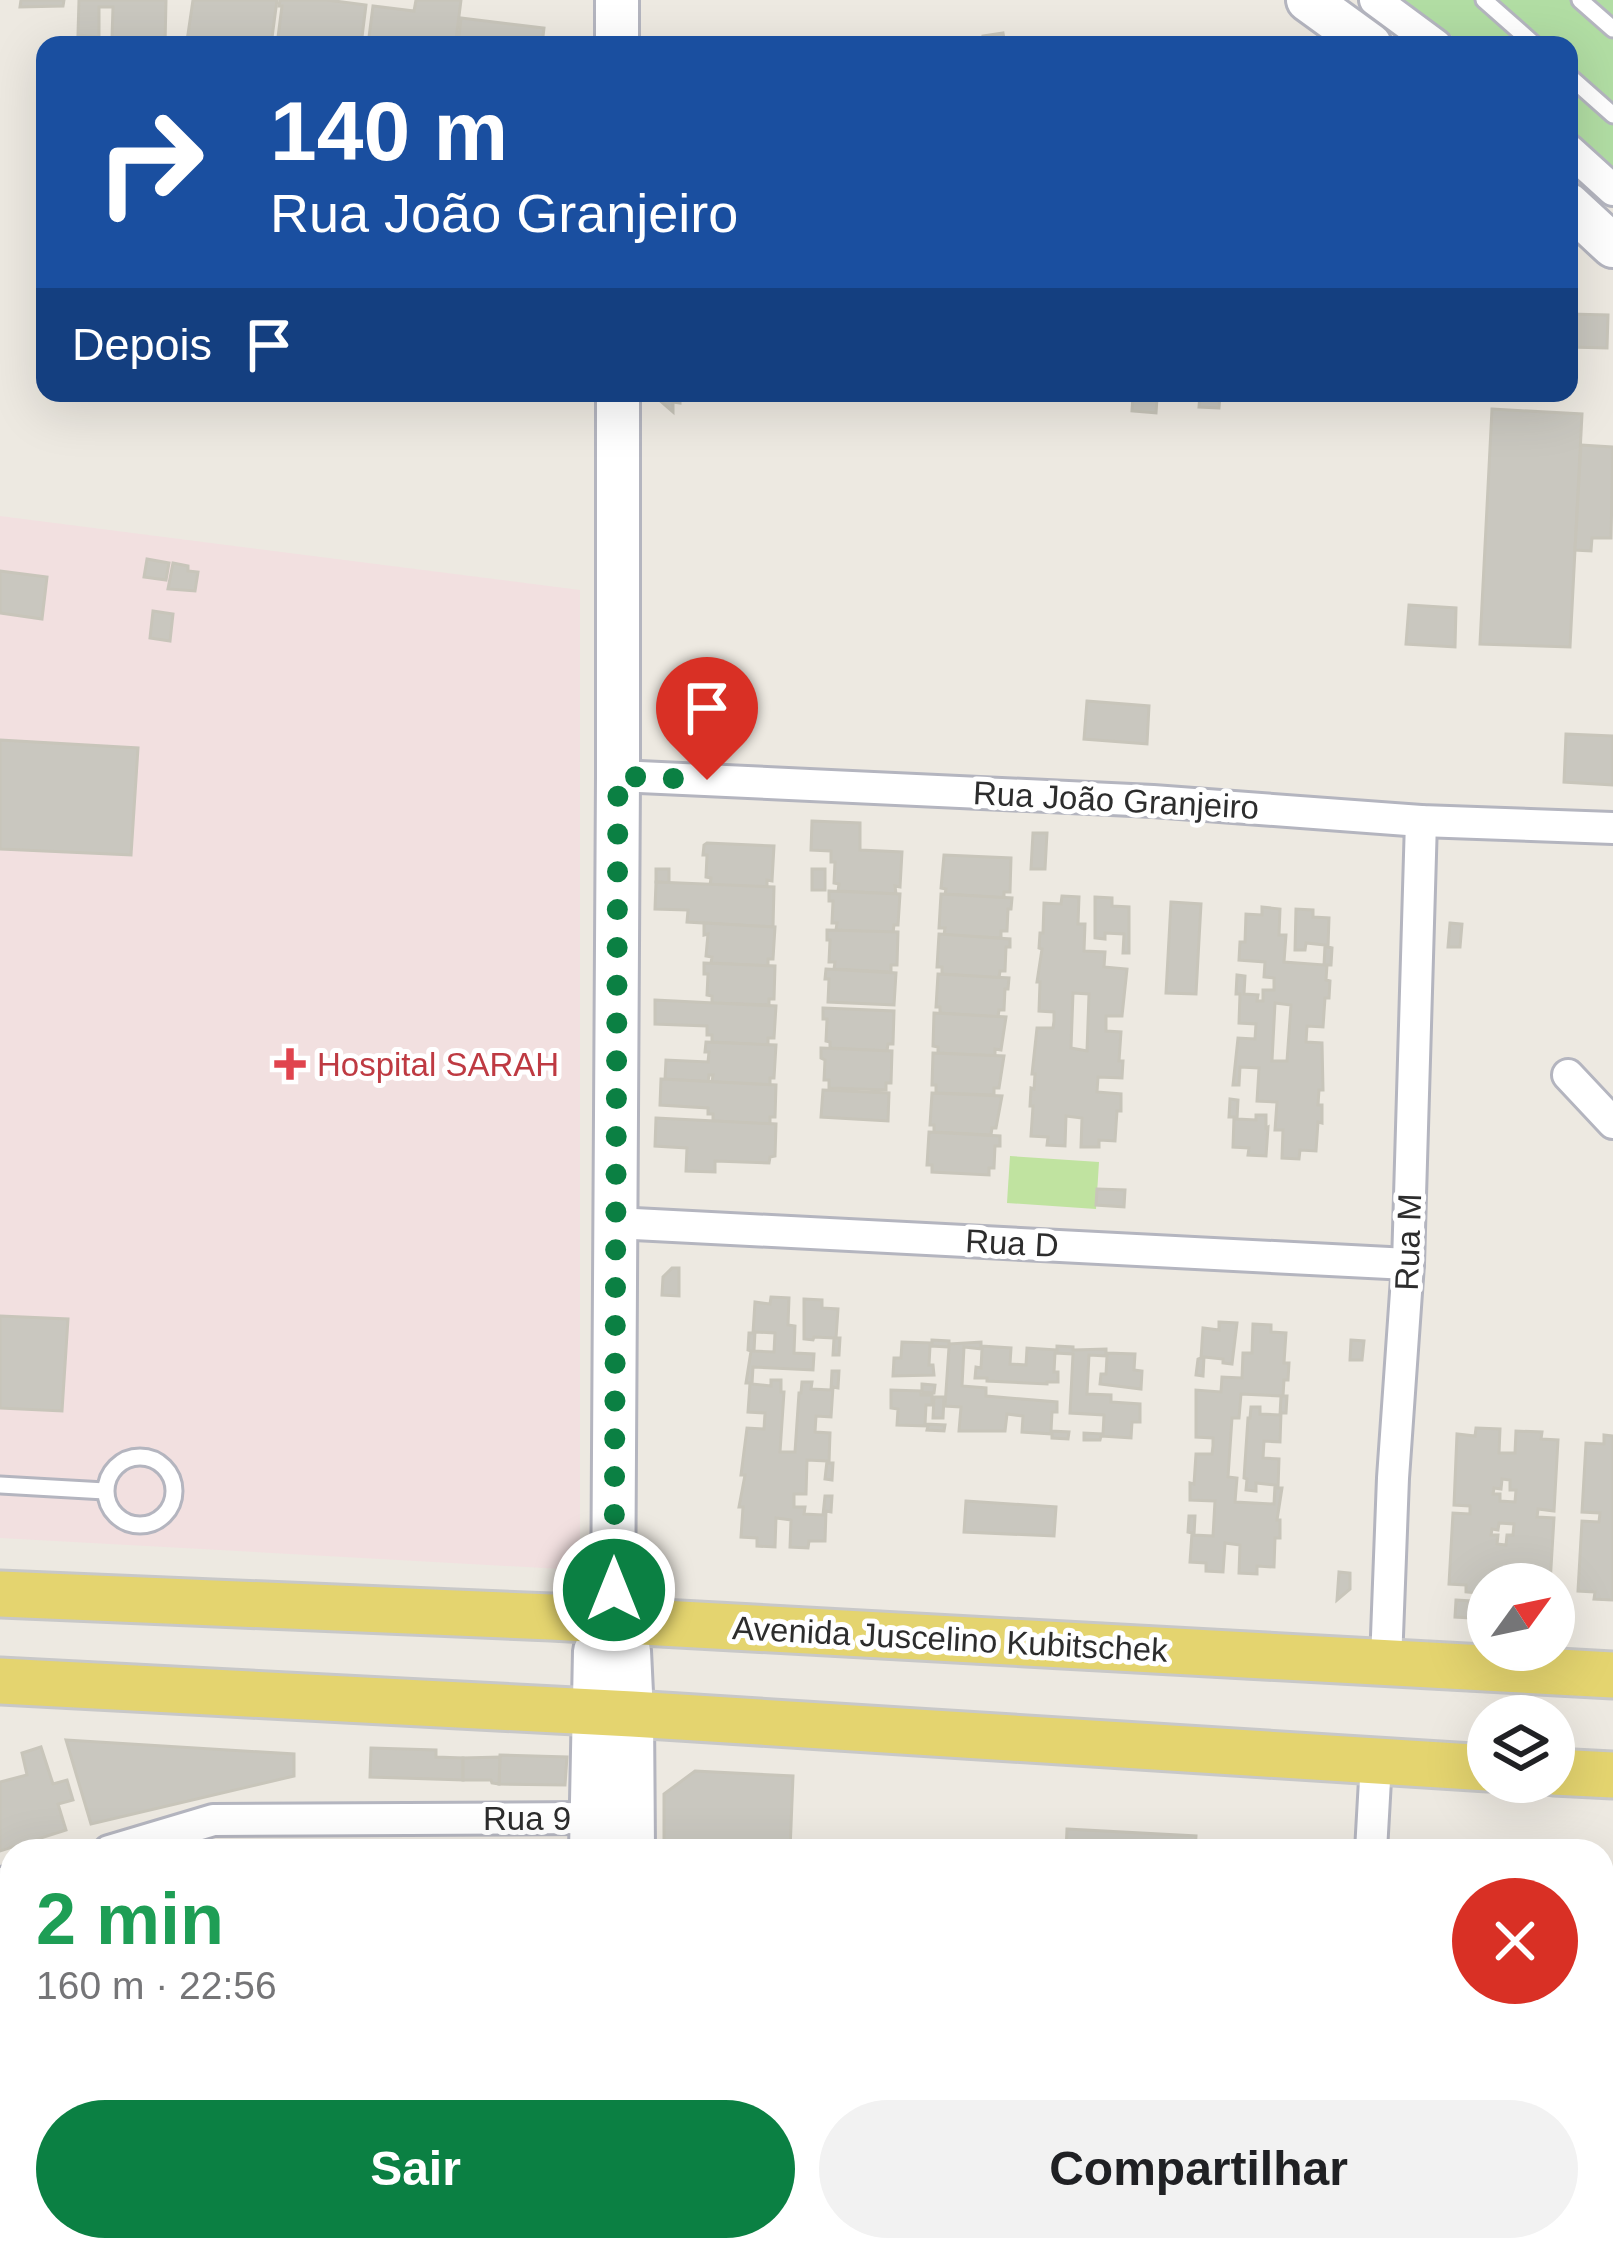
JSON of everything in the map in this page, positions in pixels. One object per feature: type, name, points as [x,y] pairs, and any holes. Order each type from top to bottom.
[{"type":"main road","name":"Avenida Juscelino Kubitschek","points":[[0,1594],[613,1621],[1613,1675]]},
{"type":"main road","points":[[0,1681],[613,1713],[1467,1767]]},
{"type":"main road","points":[[1575,1773],[1613,1775]]},
{"type":"street","points":[[617,0],[617,36]]},
{"type":"street","points":[[1308,0],[1358,36]]},
{"type":"street","points":[[1375,0],[1424,36]]},
{"type":"street","points":[[1578,158],[1613,190]]},
{"type":"street","points":[[1578,213],[1613,246]]},
{"type":"street","points":[[618,402],[613,1621],[595,1651],[613,1713],[631,1839]]},
{"type":"street","name":"Rua João Granjeiro","points":[[618,776],[1613,828]]},
{"type":"street","name":"Rua M","points":[[1386,1662],[1408,1264],[1421,821]]},
{"type":"street","points":[[1568,1075],[1613,1123]]},
{"type":"street","name":"Rua D","points":[[615,1222],[1408,1264]]},
{"type":"street","points":[[591,1834],[613,1713]]},
{"type":"street","points":[[1372,1839],[1376,1762]]},
{"type":"street","points":[[213,1820],[213,1839]]},
{"type":"street","name":"Rua 9","points":[[149,1839],[213,1820],[591,1834]]},
{"type":"lane","points":[[1484,0],[1524,36]]},
{"type":"lane","points":[[1580,0],[1613,29]]},
{"type":"lane","points":[[1578,84],[1613,115]]},
{"type":"lane","points":[[140,1457],[164,1468],[174,1492],[164,1516],[139,1526],[115,1515],[105,1491],[116,1467],[140,1457]]},
{"type":"lane","points":[[0,1485],[105,1491]]},
{"type":"shaded area","name":"Hospital SARAH","points":[[0,516],[580,590],[580,1570],[0,1538]]},
{"type":"green space","points":[[1403,0],[1613,0],[1613,170],[1578,139],[1578,36],[1452,36]]},
{"type":"green space","points":[[1010,1156],[1099,1162],[1096,1209],[1007,1203]]},
{"type":"building","points":[[21,0],[64,0],[63,6],[20,7]]},
{"type":"building","points":[[79,0],[166,0],[165,36],[112,36],[113,7],[99,7],[99,36],[78,35]]},
{"type":"building","points":[[193,0],[277,0],[272,36],[188,36]]},
{"type":"building","points":[[280,0],[366,5],[362,36],[278,36]]},
{"type":"building","points":[[416,0],[461,0],[456,36],[369,36],[373,6],[414,11]]},
{"type":"building","points":[[461,18],[544,28],[543,36],[459,36]]},
{"type":"building","points":[[1578,314],[1608,315],[1607,348],[1578,347]]},
{"type":"building","points":[[1133,402],[1157,402],[1156,413],[1132,411]]},
{"type":"building","points":[[1199,402],[1219,402],[1219,408],[1199,407]]},
{"type":"building","points":[[1492,409],[1582,414],[1570,647],[1480,644]]},
{"type":"building","points":[[1581,445],[1613,447],[1611,538],[1592,538],[1591,551],[1575,550]]},
{"type":"building","points":[[147,559],[169,563],[166,580],[144,577]]},
{"type":"building","points":[[173,563],[198,572],[195,591],[168,589]]},
{"type":"building","points":[[0,571],[47,577],[42,619],[0,613]]},
{"type":"building","points":[[1409,605],[1456,608],[1455,647],[1406,644]]},
{"type":"building","points":[[153,611],[173,614],[170,641],[150,638]]},
{"type":"building","points":[[1087,701],[1149,706],[1147,744],[1084,739]]},
{"type":"building","points":[[1566,734],[1613,736],[1613,785],[1564,782]]},
{"type":"building","points":[[0,740],[138,748],[131,855],[0,849]]},
{"type":"building","points":[[812,821],[860,823],[860,850],[902,852],[896,894],[838,891],[831,851],[811,850]]},
{"type":"building","points":[[1033,833],[1047,833],[1045,869],[1031,869]]},
{"type":"building","points":[[707,843],[774,846],[772,881],[767,880],[767,887],[710,885],[707,855],[703,855]]},
{"type":"building","points":[[944,855],[1011,858],[1010,892],[1004,892],[1004,898],[945,894],[946,889],[941,888]]},
{"type":"building","points":[[656,869],[669,869],[669,883],[656,882]]},
{"type":"building","points":[[812,869],[825,869],[825,890],[812,890]]},
{"type":"building","points":[[656,882],[774,887],[773,927],[687,922],[688,910],[655,909]]},
{"type":"building","points":[[829,891],[900,894],[898,925],[893,933],[836,930]]},
{"type":"building","points":[[941,894],[1012,898],[1007,931],[1001,931],[1001,938],[944,935],[945,928],[939,928]]},
{"type":"building","points":[[1062,896],[1079,897],[1084,951],[1105,952],[1104,967],[1127,969],[1122,1016],[1106,1016],[1106,1031],[1121,1032],[1122,1078],[1098,1077],[1097,1092],[1121,1094],[1121,1111],[1117,1111],[1115,1141],[1099,1140],[1099,1147],[1081,1147],[1082,1118],[1066,1116],[1065,1146],[1047,1145],[1048,1137],[1031,1136],[1037,1028],[1053,1028],[1054,1021],[1054,1012],[1039,1011],[1040,933],[1044,903],[1061,904]],"holes":[[[1073,993],[1089,994],[1087,1051],[1071,1048]]]},
{"type":"building","points":[[1095,897],[1112,898],[1112,906],[1129,907],[1129,953],[1123,953],[1124,934],[1095,938]]},
{"type":"building","points":[[1171,902],[1201,904],[1196,994],[1166,993]]},
{"type":"building","points":[[1262,907],[1280,909],[1279,935],[1286,935],[1284,962],[1324,965],[1325,945],[1306,943],[1305,950],[1295,950],[1296,909],[1329,918],[1329,998],[1325,998],[1323,1027],[1307,1026],[1306,1042],[1322,1043],[1323,1090],[1319,1090],[1318,1105],[1322,1105],[1322,1123],[1318,1122],[1316,1151],[1300,1150],[1299,1159],[1282,1158],[1283,1130],[1275,1130],[1277,1102],[1257,1101],[1259,1068],[1240,1067],[1239,1085],[1233,1085],[1238,1038],[1255,1039],[1256,1024],[1239,1023],[1237,975],[1245,976],[1244,994],[1258,995],[1257,1001],[1263,1001],[1263,990],[1274,990],[1274,978],[1264,977],[1265,962],[1239,960],[1246,914],[1262,915]],"holes":[[[1275,1003],[1291,1005],[1287,1061],[1272,1061]]]},
{"type":"building","points":[[704,923],[775,927],[773,959],[768,959],[768,966],[711,963],[712,957],[706,956]]},
{"type":"building","points":[[1450,923],[1462,924],[1460,947],[1448,947]]},
{"type":"building","points":[[827,930],[898,932],[897,965],[891,965],[891,972],[834,969],[835,962],[829,962]]},
{"type":"building","points":[[939,934],[1010,939],[1005,971],[1000,971],[999,978],[942,974],[942,967],[937,967]]},
{"type":"building","points":[[704,963],[775,966],[774,999],[769,999],[769,1005],[712,1003]]},
{"type":"building","points":[[826,969],[896,973],[894,1005],[828,1002]]},
{"type":"building","points":[[938,974],[1009,978],[1004,1010],[999,1010],[998,1017],[940,1013],[936,1007]]},
{"type":"building","points":[[655,1000],[776,1006],[774,1038],[768,1038],[768,1045],[712,1042],[707,1026],[655,1024]]},
{"type":"building","points":[[823,1008],[894,1011],[893,1044],[888,1044],[887,1051],[830,1048]]},
{"type":"building","points":[[934,1013],[1006,1017],[1001,1050],[995,1049],[995,1056],[938,1053],[933,1046]]},
{"type":"building","points":[[706,1042],[776,1045],[770,1085],[712,1082],[713,1075],[708,1082],[665,1079],[666,1060],[708,1062]]},
{"type":"building","points":[[821,1048],[892,1051],[891,1083],[886,1083],[886,1090],[829,1088]]},
{"type":"building","points":[[933,1053],[1004,1056],[999,1088],[994,1088],[994,1095],[936,1093]]},
{"type":"building","points":[[661,1079],[776,1085],[775,1117],[770,1117],[770,1124],[713,1121],[708,1108],[660,1105]]},
{"type":"building","points":[[823,1090],[889,1093],[888,1121],[821,1117]]},
{"type":"building","points":[[932,1093],[1002,1096],[996,1128],[991,1135],[934,1132],[930,1125]]},
{"type":"building","points":[[1230,1099],[1238,1100],[1237,1119],[1266,1115],[1266,1156],[1248,1155],[1249,1148],[1233,1147]]},
{"type":"building","points":[[656,1118],[776,1124],[775,1156],[769,1163],[715,1161],[715,1172],[686,1171],[687,1148],[655,1146]]},
{"type":"building","points":[[929,1132],[1000,1136],[994,1168],[989,1168],[989,1175],[932,1172],[932,1165],[927,1165]]},
{"type":"building","points":[[1097,1189],[1125,1190],[1124,1207],[1096,1205]]},
{"type":"building","points":[[679,1268],[679,1296],[662,1295],[663,1277]]},
{"type":"building","points":[[771,1297],[789,1298],[794,1353],[814,1354],[813,1370],[753,1367],[752,1384],[771,1386],[771,1380],[781,1380],[780,1452],[795,1452],[802,1382],[812,1382],[811,1389],[831,1390],[832,1371],[839,1371],[831,1417],[816,1416],[815,1432],[830,1433],[832,1480],[825,1479],[827,1461],[807,1460],[806,1494],[794,1494],[794,1507],[805,1507],[804,1514],[823,1515],[825,1496],[832,1496],[831,1512],[826,1511],[825,1541],[809,1541],[808,1548],[790,1547],[791,1520],[776,1518],[775,1547],[757,1546],[757,1538],[741,1537],[743,1507],[739,1507],[747,1428],[764,1429],[765,1413],[748,1412],[749,1333],[753,1333],[755,1302],[770,1304]],"holes":[[[755,1332],[775,1333],[774,1352],[754,1351]]]},
{"type":"building","points":[[804,1299],[822,1300],[822,1308],[838,1309],[839,1355],[833,1355],[834,1338],[804,1339]]},
{"type":"building","points":[[0,1316],[68,1319],[62,1411],[0,1408]]},
{"type":"building","points":[[1219,1322],[1237,1323],[1232,1364],[1204,1357],[1203,1376],[1196,1375],[1203,1328],[1219,1330]]},
{"type":"building","points":[[1253,1324],[1271,1325],[1271,1332],[1286,1333],[1286,1413],[1281,1413],[1280,1442],[1264,1441],[1263,1458],[1279,1459],[1278,1488],[1282,1488],[1274,1567],[1257,1566],[1257,1574],[1239,1573],[1240,1545],[1225,1543],[1223,1572],[1206,1571],[1206,1563],[1190,1562],[1192,1533],[1188,1532],[1189,1516],[1195,1516],[1194,1535],[1213,1536],[1215,1501],[1190,1500],[1196,1454],[1212,1454],[1213,1446],[1213,1438],[1196,1437],[1196,1390],[1221,1392],[1222,1377],[1242,1378],[1243,1353],[1252,1353]],"holes":[[[1241,1394],[1281,1396],[1280,1415],[1260,1414],[1260,1407],[1251,1407],[1244,1478],[1246,1490],[1256,1491],[1256,1483],[1275,1485],[1274,1504],[1235,1502],[1237,1478],[1228,1477],[1232,1418],[1239,1418]]]},
{"type":"building","points":[[932,1340],[1011,1348],[1010,1364],[1026,1365],[1027,1348],[1057,1350],[1057,1346],[1135,1354],[1134,1370],[1142,1371],[1141,1389],[1100,1384],[1107,1356],[1089,1355],[1087,1394],[1140,1404],[1140,1422],[1132,1422],[1131,1438],[1084,1440],[1084,1433],[1103,1434],[1104,1415],[1070,1413],[1073,1354],[1055,1353],[1058,1382],[987,1381],[975,1378],[982,1349],[964,1347],[962,1386],[986,1388],[986,1396],[1057,1402],[1051,1431],[1069,1432],[1068,1439],[1022,1432],[1023,1416],[1007,1414],[1005,1431],[959,1431],[961,1407],[945,1406],[949,1347],[930,1346],[934,1375],[893,1376],[894,1358],[901,1358],[902,1342]]},
{"type":"building","points":[[1351,1340],[1364,1341],[1362,1360],[1350,1360]]},
{"type":"building","points":[[922,1384],[935,1385],[934,1393],[921,1392],[932,1395],[925,1424],[945,1425],[944,1431],[897,1425],[898,1409],[891,1408],[891,1390],[922,1391]]},
{"type":"building","points":[[934,1397],[944,1397],[943,1418],[933,1418]]},
{"type":"building","points":[[1476,1428],[1500,1429],[1499,1453],[1515,1453],[1516,1431],[1542,1432],[1541,1439],[1558,1440],[1554,1511],[1538,1509],[1537,1517],[1554,1518],[1551,1563],[1467,1563],[1467,1592],[1466,1585],[1449,1584],[1453,1513],[1470,1514],[1470,1506],[1454,1505],[1457,1434],[1475,1436]],"holes":[[[1502,1479],[1510,1480],[1510,1490],[1516,1490],[1515,1502],[1500,1501],[1494,1488],[1501,1489]],[[1499,1523],[1514,1524],[1506,1545],[1497,1544],[1498,1535],[1491,1535],[1492,1529],[1498,1530]]]},
{"type":"building","points":[[1604,1435],[1613,1436],[1613,1600],[1594,1599],[1595,1592],[1578,1591],[1582,1521],[1599,1522],[1600,1513],[1582,1512],[1586,1443],[1604,1444]]},
{"type":"building","points":[[966,1501],[1056,1507],[1054,1536],[964,1532]]},
{"type":"building","points":[[1339,1572],[1350,1573],[1350,1589],[1337,1600]]},
{"type":"building","points":[[1456,1600],[1467,1601],[1467,1618],[1455,1617]]},
{"type":"building","points":[[66,1740],[294,1754],[294,1776],[91,1824]]},
{"type":"building","points":[[41,1747],[53,1784],[67,1780],[73,1800],[58,1804],[66,1830],[38,1839],[0,1839],[0,1782],[27,1775],[22,1753]]},
{"type":"building","points":[[371,1748],[436,1750],[436,1757],[463,1758],[463,1780],[370,1777]]},
{"type":"building","points":[[500,1755],[567,1757],[565,1785],[499,1784]]},
{"type":"building","points":[[500,1757],[499,1784],[463,1780],[463,1758]]},
{"type":"building","points":[[695,1771],[793,1776],[790,1839],[664,1839],[664,1794]]},
{"type":"building","points":[[1067,1829],[1196,1836],[1196,1839],[1067,1839]]},
{"type":"place","name":"Hospital SARAH","points":[[290,1064]]},
{"type":"route","points":[[614,1590],[618,776],[707,780]]}]
